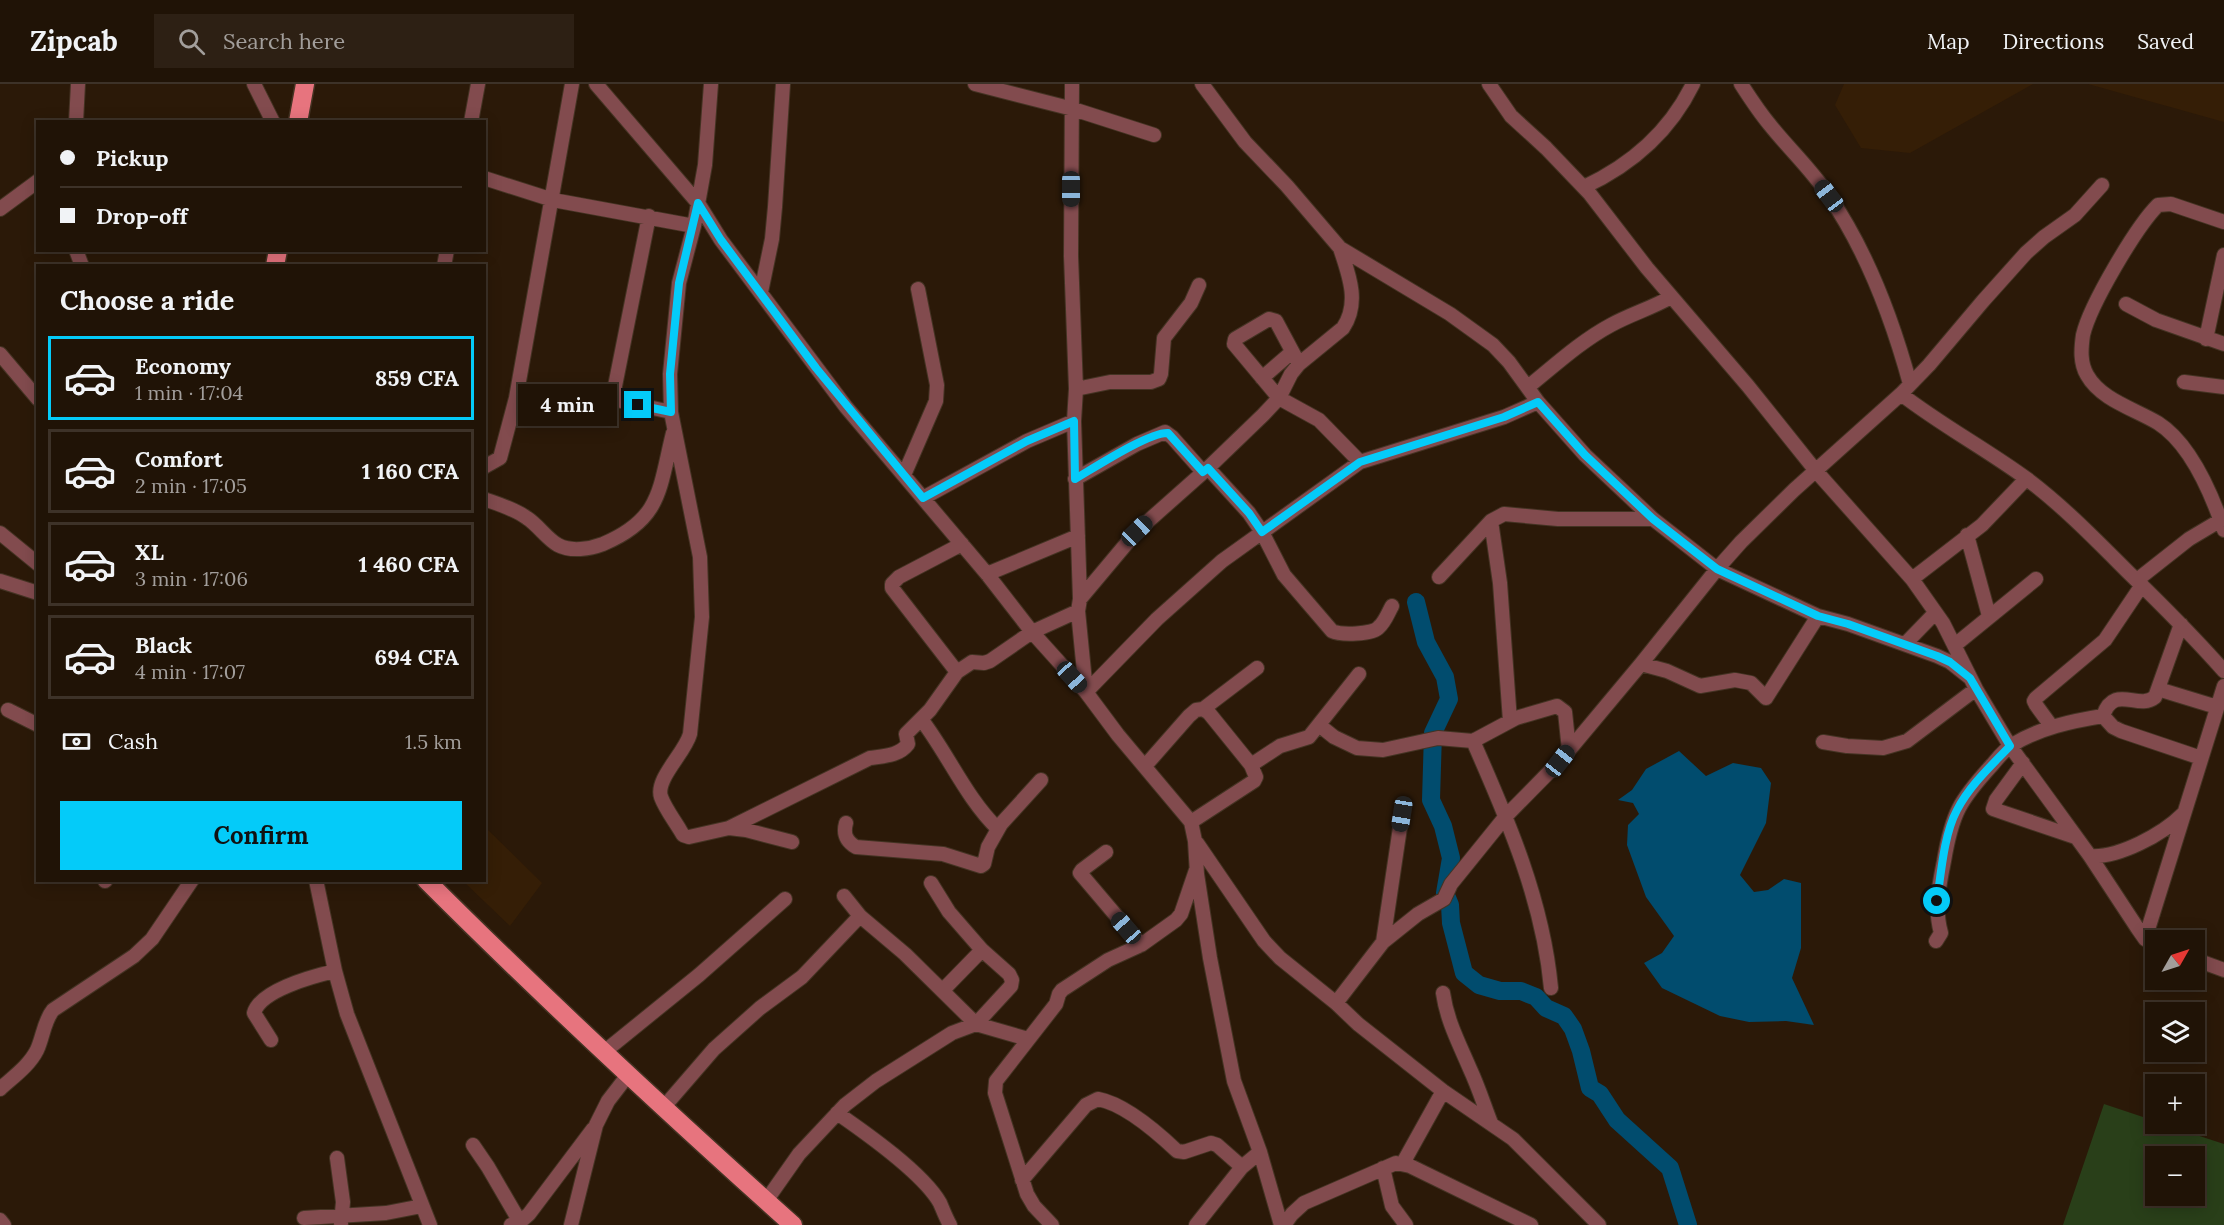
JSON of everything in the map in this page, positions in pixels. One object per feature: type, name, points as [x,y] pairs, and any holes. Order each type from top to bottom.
[{"type":"main road","points":[[298,120],[305,84]]},
{"type":"main road","points":[[428,882],[497,952],[663,1108],[793,1225]]},
{"type":"street","points":[[76,120],[78,84]]},
{"type":"street","points":[[254,84],[272,120]]},
{"type":"street","points":[[471,120],[478,84]]},
{"type":"street","points":[[486,466],[500,458],[516,398],[572,84]]},
{"type":"street","points":[[596,84],[698,203],[721,240],[846,407],[987,574],[1032,632],[1086,692],[1191,822],[1210,958],[1230,1063],[1238,1098],[1260,1152],[1282,1225]]},
{"type":"street","points":[[711,84],[705,165],[694,226],[679,283],[670,374],[673,419],[700,557],[702,617],[687,746],[660,784],[661,798],[683,835],[689,837],[729,828],[870,758],[888,757],[899,752],[908,744],[906,734],[942,695],[957,672],[972,662],[990,661],[1032,632],[1079,605],[1137,531],[1205,470],[1279,398],[1296,358],[1276,321],[1269,319],[1239,336],[1235,339],[1234,344],[1279,398],[1319,420],[1360,462]]},
{"type":"street","points":[[761,291],[776,207],[783,84]]},
{"type":"street","points":[[975,84],[1155,135]]},
{"type":"street","points":[[1072,84],[1071,245],[1076,389],[1075,479],[1079,605],[1086,692]]},
{"type":"street","points":[[1202,84],[1245,142],[1287,186],[1340,248],[1475,331],[1502,354],[1538,402],[1585,455],[1653,519],[1717,569],[1818,616],[1848,624],[1950,662],[1973,684]]},
{"type":"street","points":[[1489,84],[1511,116],[1584,187],[1671,297],[1698,325],[1816,471],[1912,579],[1955,645],[1973,684],[2010,746],[2145,935]]},
{"type":"street","points":[[1584,187],[1617,169],[1650,142],[1678,111],[1693,84]]},
{"type":"street","points":[[1741,84],[1770,126],[1829,196],[1850,232],[1877,285],[1898,342],[1906,389],[1932,417],[2026,479],[2084,526],[2224,670]]},
{"type":"street","points":[[486,179],[553,200],[650,216],[694,226]]},
{"type":"street","points":[[0,209],[36,182]]},
{"type":"street","points":[[1336,1003],[1383,942],[1418,914],[1444,899],[1451,884],[1506,816],[1569,750],[1741,542],[1906,389],[2026,253],[2075,215],[2102,185]]},
{"type":"street","points":[[2052,727],[2036,705],[2034,701],[2036,698],[2105,640],[2139,583],[2189,539],[2222,525],[2205,483],[2180,443],[2158,423],[2127,407],[2094,385],[2087,376],[2082,363],[2081,348],[2084,333],[2102,290],[2128,247],[2158,205],[2170,204],[2224,222]]},
{"type":"street","points":[[650,216],[614,391],[621,401],[673,419]]},
{"type":"street","points":[[1262,378],[1342,328],[1348,321],[1352,304],[1351,282],[1340,248]]},
{"type":"street","points":[[2206,339],[2224,255]]},
{"type":"street","points":[[1076,389],[1110,382],[1151,382],[1158,379],[1161,374],[1164,338],[1191,303],[1199,285]]},
{"type":"street","points":[[904,475],[936,401],[937,385],[918,289]]},
{"type":"street","points":[[1528,387],[1605,328],[1671,297]]},
{"type":"street","points":[[2126,304],[2156,320],[2224,344]]},
{"type":"street","points":[[0,354],[36,397]]},
{"type":"street","points":[[2184,382],[2224,387]]},
{"type":"street","points":[[1086,692],[1194,585],[1222,561],[1360,462],[1504,417],[1538,402]]},
{"type":"street","points":[[486,500],[525,516],[556,544],[566,548],[597,546],[618,538],[636,527],[648,514],[655,501],[673,419]]},
{"type":"street","points":[[923,498],[1027,441],[1074,421]]},
{"type":"street","points":[[1075,479],[1137,444],[1165,432],[1249,513],[1290,584],[1332,631],[1342,634],[1373,632],[1378,629],[1392,606]]},
{"type":"street","points":[[1912,579],[1982,525],[2026,479]]},
{"type":"street","points":[[1439,577],[1491,521],[1504,514],[1558,519],[1653,519]]},
{"type":"street","points":[[1491,521],[1500,583],[1510,721]]},
{"type":"street","points":[[0,533],[36,562]]},
{"type":"street","points":[[1967,535],[1989,615]]},
{"type":"street","points":[[987,574],[1078,536]]},
{"type":"street","points":[[957,672],[892,588],[892,584],[899,577],[962,544]]},
{"type":"street","points":[[1955,645],[2036,579]]},
{"type":"street","points":[[0,581],[36,592]]},
{"type":"street","points":[[1905,644],[1935,613]]},
{"type":"street","points":[[1641,664],[1667,670],[1700,686],[1735,680],[1751,683],[1766,698],[1818,616]]},
{"type":"street","points":[[2103,716],[2106,707],[2118,699],[2151,700],[2155,697],[2181,624]]},
{"type":"street","points":[[1145,766],[1189,716],[1196,710],[1203,709],[1257,668]]},
{"type":"street","points":[[1251,765],[1280,746],[1309,737],[1359,674]]},
{"type":"street","points":[[1823,742],[1883,748],[1907,741],[1973,684]]},
{"type":"street","points":[[2151,930],[2155,901],[2224,686]]},
{"type":"street","points":[[2158,689],[2217,707]]},
{"type":"street","points":[[1319,725],[1357,748],[1375,751],[1438,738],[1473,741],[1510,721],[1553,706],[1562,708],[1566,717],[1569,750]]},
{"type":"street","points":[[1191,822],[1254,781],[1256,777],[1251,765],[1209,713],[1203,709]]},
{"type":"street","points":[[8,710],[36,724]]},
{"type":"street","points":[[1936,942],[1941,933],[1936,916],[1937,901],[1950,825],[1966,795],[2010,746],[2052,727],[2103,716]]},
{"type":"street","points":[[2103,716],[2107,722],[2121,731],[2201,758]]},
{"type":"street","points":[[921,719],[978,805],[998,829]]},
{"type":"street","points":[[1473,741],[1506,816],[1540,917],[1551,988]]},
{"type":"street","points":[[2023,763],[1993,804],[1993,809],[2075,837]]},
{"type":"street","points":[[846,823],[844,831],[846,838],[856,847],[943,854],[981,867],[998,829],[1041,780]]},
{"type":"street","points":[[2090,856],[2113,854],[2159,834],[2184,813]]},
{"type":"street","points":[[1383,942],[1402,814]]},
{"type":"street","points":[[729,828],[792,842]]},
{"type":"street","points":[[1195,841],[1271,950],[1358,1024],[1443,1091],[1519,1145],[1599,1225]]},
{"type":"street","points":[[1106,852],[1080,873],[1141,945]]},
{"type":"street","points":[[1052,1225],[1034,1206],[1027,1194],[995,1093],[996,1081],[1056,1004],[1059,994],[1067,986],[1114,957],[1141,945],[1176,920],[1181,914],[1197,867]]},
{"type":"street","points":[[0,1089],[33,1058],[48,1016],[53,1010],[134,956],[152,939],[191,882]]},
{"type":"street","points":[[316,882],[335,972],[363,1057],[430,1225]]},
{"type":"street","points":[[766,1201],[799,1154],[837,1113],[876,1081],[952,1033],[976,1024],[1011,986],[1012,980],[1009,974],[982,950],[944,905],[931,883]]},
{"type":"street","points":[[844,896],[860,916],[943,990],[976,1024],[1028,1040]]},
{"type":"street","points":[[604,1052],[699,975],[785,899]]},
{"type":"street","points":[[663,1108],[714,1049],[760,1008],[802,977],[860,916]]},
{"type":"street","points":[[943,990],[982,950]]},
{"type":"street","points":[[2205,963],[2224,970]]},
{"type":"street","points":[[271,1040],[254,1013],[255,1008],[291,984],[335,972]]},
{"type":"street","points":[[1443,993],[1455,1038],[1491,1123]]},
{"type":"street","points":[[473,1145],[488,1167],[516,1224],[548,1189],[596,1125],[608,1101],[628,1075]]},
{"type":"street","points":[[1403,1163],[1443,1091]]},
{"type":"street","points":[[1022,1180],[1086,1105],[1098,1100],[1125,1111],[1162,1136],[1177,1151],[1184,1152],[1211,1143],[1217,1145],[1242,1167]]},
{"type":"street","points":[[837,1113],[875,1140],[916,1176],[936,1197],[950,1225]]},
{"type":"street","points":[[571,1225],[596,1125]]},
{"type":"street","points":[[1196,1225],[1242,1167],[1260,1152]]},
{"type":"street","points":[[337,1158],[343,1202],[341,1221]]},
{"type":"street","points":[[1282,1225],[1304,1203],[1396,1163],[1403,1163],[1531,1225]]},
{"type":"street","points":[[1383,1168],[1392,1206],[1406,1225]]},
{"type":"street","points":[[304,1218],[341,1221],[422,1206]]},
{"type":"street","points":[[0,1220],[4,1225]]},
{"type":"shaded area","points":[[1844,84],[2033,84],[1910,153],[1861,148],[1835,105]]},
{"type":"shaded area","points":[[2088,84],[2224,84],[2224,122]]},
{"type":"shaded area","points":[[486,828],[542,883],[510,926],[464,882],[486,882]]},
{"type":"green space","points":[[2104,1104],[2145,1118],[2145,1134],[2194,1134],[2224,1144],[2224,1225],[2063,1225]]},
{"type":"water","points":[[1679,751],[1706,776],[1733,763],[1761,768],[1771,783],[1766,823],[1740,875],[1754,892],[1768,890],[1784,879],[1801,883],[1801,948],[1792,978],[1814,1025],[1786,1021],[1749,1022],[1720,1016],[1662,988],[1644,963],[1662,953],[1674,936],[1646,897],[1627,845],[1628,825],[1639,814],[1633,803],[1618,800],[1632,790],[1646,769]]},
{"type":"waterway","points":[[1416,602],[1426,642],[1445,677],[1449,699],[1433,733],[1431,800],[1443,826],[1451,858],[1445,893],[1450,905],[1451,923],[1464,973],[1479,985],[1500,991],[1521,991],[1536,997],[1546,1008],[1564,1016],[1573,1029],[1581,1051],[1590,1088],[1600,1094],[1617,1120],[1670,1168],[1688,1225]]},
{"type":"route","points":[[638,405],[671,412],[670,374],[679,283],[698,203],[721,240],[816,368],[923,498],[1027,441],[1074,421],[1075,479],[1137,444],[1165,432],[1203,472],[1208,468],[1249,513],[1262,532],[1360,462],[1504,417],[1538,402],[1585,455],[1653,519],[1717,569],[1818,616],[1848,624],[1937,656],[1950,662],[1970,678],[2010,746],[1979,779],[1956,811],[1950,825],[1937,901]]}]
